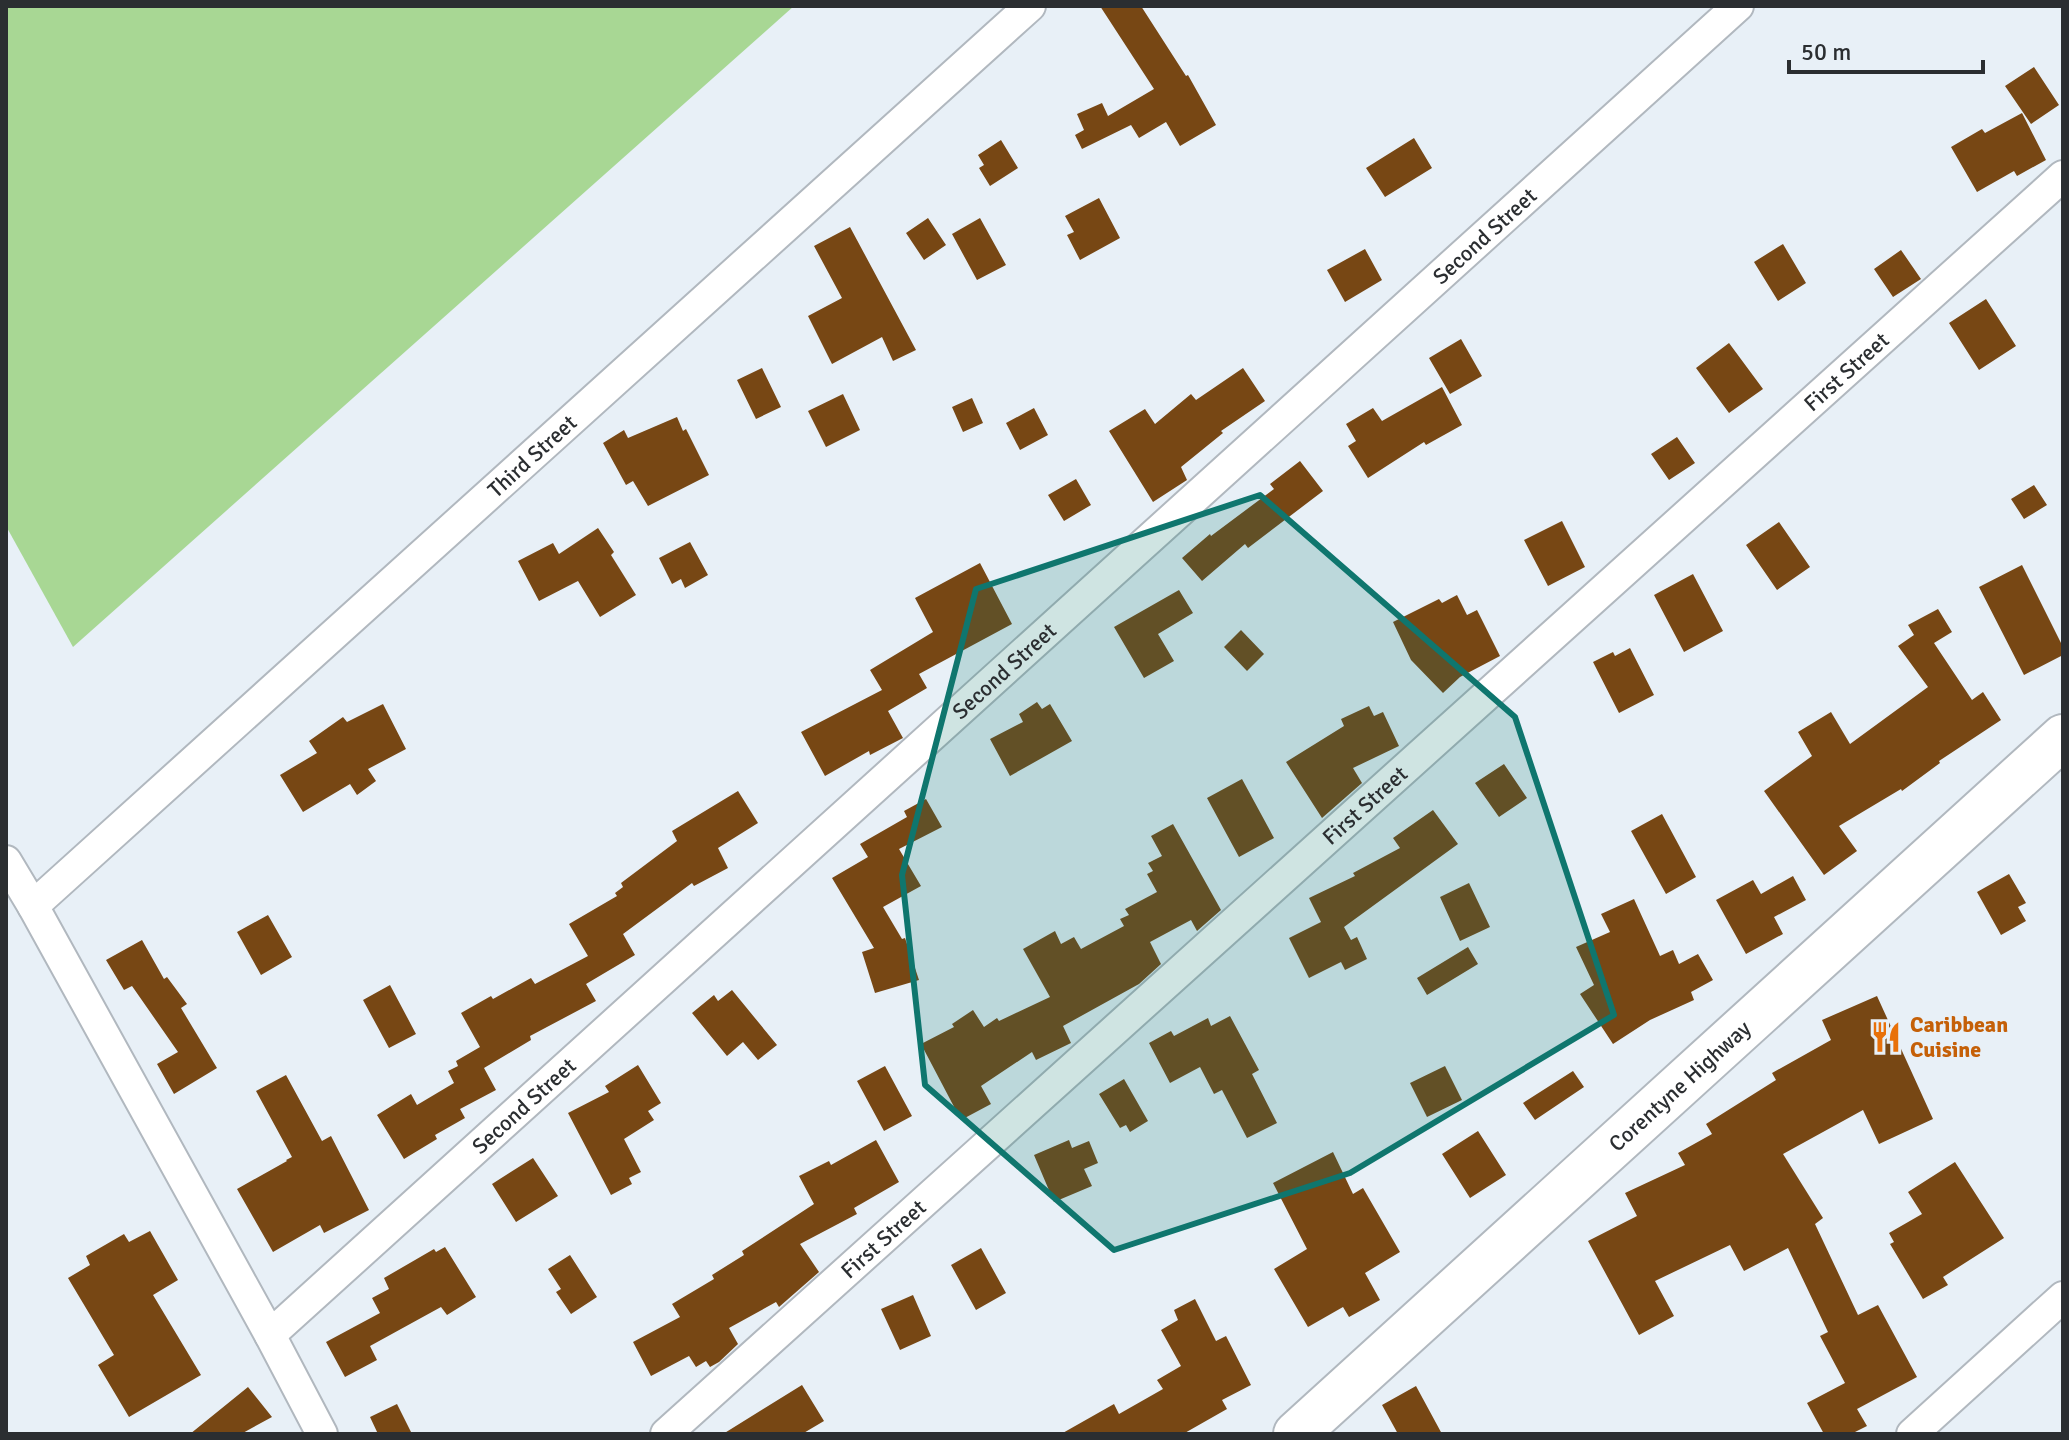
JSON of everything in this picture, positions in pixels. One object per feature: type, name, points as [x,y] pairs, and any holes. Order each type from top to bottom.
[{"type":"main road","name":"Corentyne Highway","points":[[1296,1434],[2063,737]]},
{"type":"street","name":"Third Street","points":[[33,906],[1030,6]]},
{"type":"street","name":"Second Street","points":[[270,1335],[1738,6]]},
{"type":"street","name":"First Street","points":[[666,1434],[2063,176]]},
{"type":"street","points":[[6,861],[322,1434]]},
{"type":"street","points":[[1912,1434],[2063,1297]]},
{"type":"highlighted area","points":[[1260,495],[1515,717],[1614,1015],[1350,1173],[1114,1250],[925,1085],[902,875],[976,589]]},
{"type":"green space","points":[[6,6],[794,6],[73,647],[6,526]]},
{"type":"building","points":[[1100,6],[1141,6],[1188,75],[1216,125],[1180,146],[1166,122],[1139,138],[1131,125],[1082,149],[1075,135],[1084,130],[1077,114],[1102,103],[1108,116],[1154,89]]},
{"type":"building","points":[[2034,67],[2059,105],[2031,124],[2005,86]]},
{"type":"building","points":[[2022,113],[2046,160],[2017,176],[2014,171],[1977,192],[1951,147],[1982,129],[1985,133]]},
{"type":"building","points":[[1414,138],[1432,168],[1385,197],[1366,168]]},
{"type":"building","points":[[1001,140],[1018,168],[990,186],[979,168],[984,165],[978,155]]},
{"type":"building","points":[[1099,198],[1120,238],[1080,260],[1067,235],[1074,232],[1065,216]]},
{"type":"building","points":[[928,218],[946,245],[924,260],[906,233]]},
{"type":"building","points":[[980,218],[1006,265],[977,280],[952,234]]},
{"type":"building","points":[[850,227],[916,350],[893,361],[882,337],[832,364],[808,316],[842,298],[814,246]]},
{"type":"building","points":[[1783,244],[1806,283],[1778,301],[1754,262]]},
{"type":"building","points":[[1365,249],[1382,280],[1345,302],[1327,270]]},
{"type":"building","points":[[1901,250],[1921,279],[1893,297],[1874,269]]},
{"type":"building","points":[[1986,299],[2016,346],[1979,370],[1949,323]]},
{"type":"building","points":[[1461,339],[1482,376],[1450,394],[1429,358]]},
{"type":"building","points":[[1729,343],[1763,389],[1729,413],[1696,368]]},
{"type":"building","points":[[762,368],[781,407],[756,419],[737,380]]},
{"type":"building","points":[[1243,368],[1265,401],[1221,431],[1223,433],[1181,467],[1187,480],[1153,502],[1109,431],[1145,409],[1155,424],[1191,394],[1196,400]]},
{"type":"building","points":[[1442,387],[1462,425],[1426,445],[1424,442],[1368,478],[1348,446],[1356,441],[1346,424],[1373,408],[1382,421]]},
{"type":"building","points":[[843,394],[860,430],[826,447],[808,411]]},
{"type":"building","points":[[972,398],[983,423],[963,432],[952,407]]},
{"type":"building","points":[[1034,408],[1048,435],[1020,450],[1006,423]]},
{"type":"building","points":[[677,417],[709,475],[648,506],[633,481],[626,485],[603,443],[624,430],[628,438]]},
{"type":"building","points":[[1677,437],[1695,463],[1669,480],[1651,454]]},
{"type":"building","points":[[1300,461],[1323,491],[1248,548],[1245,544],[1202,581],[1182,558],[1210,534],[1274,489],[1270,484]]},
{"type":"building","points":[[1076,479],[1091,505],[1064,521],[1048,495]]},
{"type":"building","points":[[2034,485],[2047,505],[2024,519],[2011,499]]},
{"type":"building","points":[[1562,521],[1585,567],[1548,586],[1524,540]]},
{"type":"building","points":[[1779,522],[1810,567],[1777,590],[1746,545]]},
{"type":"building","points":[[598,528],[636,595],[600,617],[578,581],[539,601],[518,561],[553,543],[559,554]]},
{"type":"building","points":[[690,542],[708,575],[685,588],[681,579],[672,584],[659,558]]},
{"type":"building","points":[[980,563],[1012,624],[919,674],[927,688],[888,711],[903,738],[870,755],[869,751],[825,776],[801,732],[882,690],[870,670],[933,632],[915,598]]},
{"type":"building","points":[[2022,565],[2063,647],[2063,655],[2024,675],[1979,587]]},
{"type":"building","points":[[1693,574],[1723,631],[1684,652],[1654,595]]},
{"type":"building","points":[[1179,590],[1193,613],[1158,634],[1174,661],[1144,678],[1114,627]]},
{"type":"building","points":[[1457,595],[1467,615],[1477,610],[1500,656],[1460,677],[1443,693],[1411,660],[1393,622],[1439,599],[1442,603]]},
{"type":"building","points":[[1938,609],[1952,632],[1934,643],[1972,700],[1983,692],[2001,720],[1939,761],[1902,791],[1839,826],[1857,851],[1824,875],[1764,791],[1812,756],[1798,732],[1831,712],[1850,744],[1928,687],[1898,646],[1914,635],[1908,625]]},
{"type":"building","points":[[1241,630],[1264,654],[1247,671],[1224,647]]},
{"type":"building","points":[[1630,648],[1654,695],[1619,713],[1593,662]]},
{"type":"building","points":[[1037,702],[1042,709],[1050,704],[1072,741],[1010,776],[990,739],[1023,722],[1019,714]]},
{"type":"building","points":[[383,704],[406,749],[368,769],[376,781],[357,795],[350,784],[303,812],[280,775],[317,753],[309,741],[343,717],[347,722]]},
{"type":"building","points":[[1369,706],[1374,716],[1383,712],[1399,746],[1353,768],[1362,783],[1322,818],[1286,762],[1344,726],[1341,719]]},
{"type":"building","points":[[1504,764],[1527,798],[1499,817],[1475,783]]},
{"type":"building","points":[[1242,779],[1274,838],[1239,857],[1207,798]]},
{"type":"building","points":[[738,791],[758,823],[718,848],[728,868],[694,886],[692,883],[623,934],[635,955],[586,984],[596,1001],[530,1036],[531,1040],[484,1068],[496,1090],[460,1109],[465,1118],[435,1135],[437,1139],[404,1159],[377,1115],[411,1094],[417,1105],[454,1083],[448,1071],[458,1066],[456,1061],[480,1047],[461,1013],[531,978],[535,984],[588,956],[569,924],[617,896],[615,893],[623,887],[621,883],[677,841],[672,831]]},
{"type":"building","points":[[926,799],[942,827],[899,849],[921,886],[883,907],[902,939],[905,938],[919,980],[875,993],[862,952],[874,948],[832,878],[868,857],[860,844],[907,817],[904,811]]},
{"type":"building","points":[[1433,810],[1458,844],[1344,927],[1351,940],[1357,937],[1367,959],[1345,970],[1341,962],[1309,978],[1289,938],[1321,922],[1309,898],[1355,876],[1353,873],[1400,848],[1393,838]]},
{"type":"building","points":[[1662,814],[1696,877],[1666,894],[1631,831]]},
{"type":"building","points":[[1173,824],[1221,910],[1197,931],[1191,920],[1150,942],[1161,964],[1139,984],[1063,1026],[1071,1043],[1036,1060],[1032,1052],[981,1086],[991,1104],[961,1120],[921,1044],[954,1027],[952,1024],[973,1010],[984,1027],[997,1018],[999,1021],[1050,997],[1023,949],[1055,931],[1061,944],[1074,937],[1081,949],[1124,926],[1120,919],[1129,915],[1125,909],[1157,892],[1147,874],[1153,871],[1148,863],[1162,856],[1151,836]]},
{"type":"building","points":[[2009,874],[2026,903],[2018,907],[2026,921],[2001,935],[1977,892]]},
{"type":"building","points":[[1793,876],[1806,900],[1774,917],[1783,934],[1746,954],[1716,900],[1753,880],[1761,894]]},
{"type":"building","points":[[1469,883],[1490,927],[1460,941],[1440,897]]},
{"type":"building","points":[[1634,899],[1660,956],[1673,950],[1679,964],[1698,954],[1713,980],[1691,992],[1694,1000],[1650,1020],[1613,1044],[1580,994],[1594,985],[1576,947],[1610,932],[1601,914]]},
{"type":"building","points":[[268,915],[292,957],[261,975],[237,932]]},
{"type":"building","points":[[142,940],[164,979],[167,977],[187,1004],[181,1008],[217,1068],[174,1094],[157,1064],[178,1052],[132,986],[124,990],[106,960]]},
{"type":"building","points":[[1468,947],[1478,964],[1427,995],[1417,978]]},
{"type":"building","points":[[390,985],[416,1034],[389,1048],[363,1000]]},
{"type":"building","points":[[732,990],[777,1045],[758,1060],[743,1042],[727,1056],[692,1013],[714,995],[718,1001]]},
{"type":"building","points":[[1877,996],[1933,1119],[1879,1144],[1863,1110],[1783,1154],[1823,1218],[1815,1224],[1858,1315],[1878,1305],[1917,1377],[1857,1409],[1867,1426],[1851,1434],[1824,1434],[1807,1403],[1845,1383],[1820,1336],[1828,1332],[1788,1248],[1744,1271],[1730,1245],[1655,1281],[1674,1316],[1639,1335],[1588,1241],[1637,1216],[1625,1193],[1685,1165],[1678,1153],[1712,1134],[1706,1124],[1776,1080],[1772,1073],[1831,1040],[1822,1020]]},
{"type":"building","points":[[1230,1016],[1259,1070],[1252,1074],[1277,1123],[1247,1138],[1222,1090],[1214,1094],[1200,1067],[1170,1083],[1149,1043],[1171,1031],[1174,1036],[1208,1018],[1211,1026]]},
{"type":"building","points":[[638,1065],[661,1103],[648,1111],[654,1120],[624,1139],[641,1172],[629,1178],[632,1184],[611,1195],[568,1113],[609,1092],[605,1086]]},
{"type":"building","points":[[885,1066],[912,1116],[884,1131],[857,1081]]},
{"type":"building","points":[[1445,1066],[1462,1100],[1427,1117],[1410,1083]]},
{"type":"building","points":[[1573,1071],[1584,1087],[1535,1120],[1523,1103]]},
{"type":"building","points":[[286,1075],[322,1141],[331,1136],[369,1210],[324,1233],[320,1225],[273,1252],[237,1189],[292,1157],[256,1091]]},
{"type":"building","points":[[1124,1079],[1148,1121],[1130,1132],[1126,1125],[1120,1128],[1099,1094]]},
{"type":"building","points":[[1478,1131],[1506,1175],[1470,1198],[1442,1154]]},
{"type":"building","points":[[876,1140],[899,1182],[854,1208],[857,1214],[800,1244],[819,1272],[779,1307],[776,1302],[729,1328],[738,1344],[719,1362],[710,1367],[706,1361],[696,1367],[689,1356],[651,1376],[633,1342],[680,1317],[672,1304],[714,1279],[712,1275],[744,1255],[742,1251],[814,1204],[799,1176],[829,1161],[831,1165]]},
{"type":"building","points":[[1069,1140],[1072,1148],[1089,1141],[1098,1163],[1084,1169],[1092,1186],[1054,1202],[1034,1155]]},
{"type":"building","points":[[1333,1152],[1353,1194],[1363,1188],[1400,1252],[1365,1273],[1380,1300],[1349,1317],[1343,1307],[1308,1327],[1274,1269],[1307,1249],[1273,1183]]},
{"type":"building","points":[[533,1158],[558,1196],[516,1222],[492,1184]]},
{"type":"building","points":[[1955,1162],[2004,1238],[1943,1277],[1948,1285],[1923,1299],[1890,1244],[1894,1242],[1889,1233],[1922,1214],[1908,1192]]},
{"type":"building","points":[[150,1231],[178,1280],[153,1295],[201,1375],[129,1417],[98,1365],[114,1355],[68,1278],[90,1265],[86,1256],[124,1234],[129,1242]]},
{"type":"building","points":[[445,1247],[476,1297],[447,1315],[441,1307],[370,1346],[377,1360],[345,1377],[326,1342],[380,1313],[372,1298],[389,1289],[384,1278],[434,1249],[436,1252]]},
{"type":"building","points":[[981,1248],[1006,1293],[976,1310],[951,1265]]},
{"type":"building","points":[[570,1255],[597,1297],[571,1314],[556,1292],[561,1289],[548,1269]]},
{"type":"building","points":[[913,1295],[931,1336],[900,1350],[881,1309]]},
{"type":"building","points":[[1195,1299],[1216,1341],[1226,1336],[1251,1385],[1222,1400],[1227,1409],[1183,1434],[1061,1434],[1114,1404],[1119,1414],[1163,1389],[1157,1380],[1181,1366],[1161,1330],[1178,1320],[1174,1310]]},
{"type":"building","points":[[802,1385],[824,1421],[802,1434],[723,1434]]},
{"type":"building","points":[[1416,1386],[1442,1434],[1398,1434],[1382,1405]]},
{"type":"building","points":[[248,1387],[272,1417],[241,1434],[190,1434]]},
{"type":"building","points":[[397,1404],[412,1434],[378,1434],[370,1417]]},
{"type":"place","name":"Caribbean Cuisine","points":[[1886,1037]]}]
